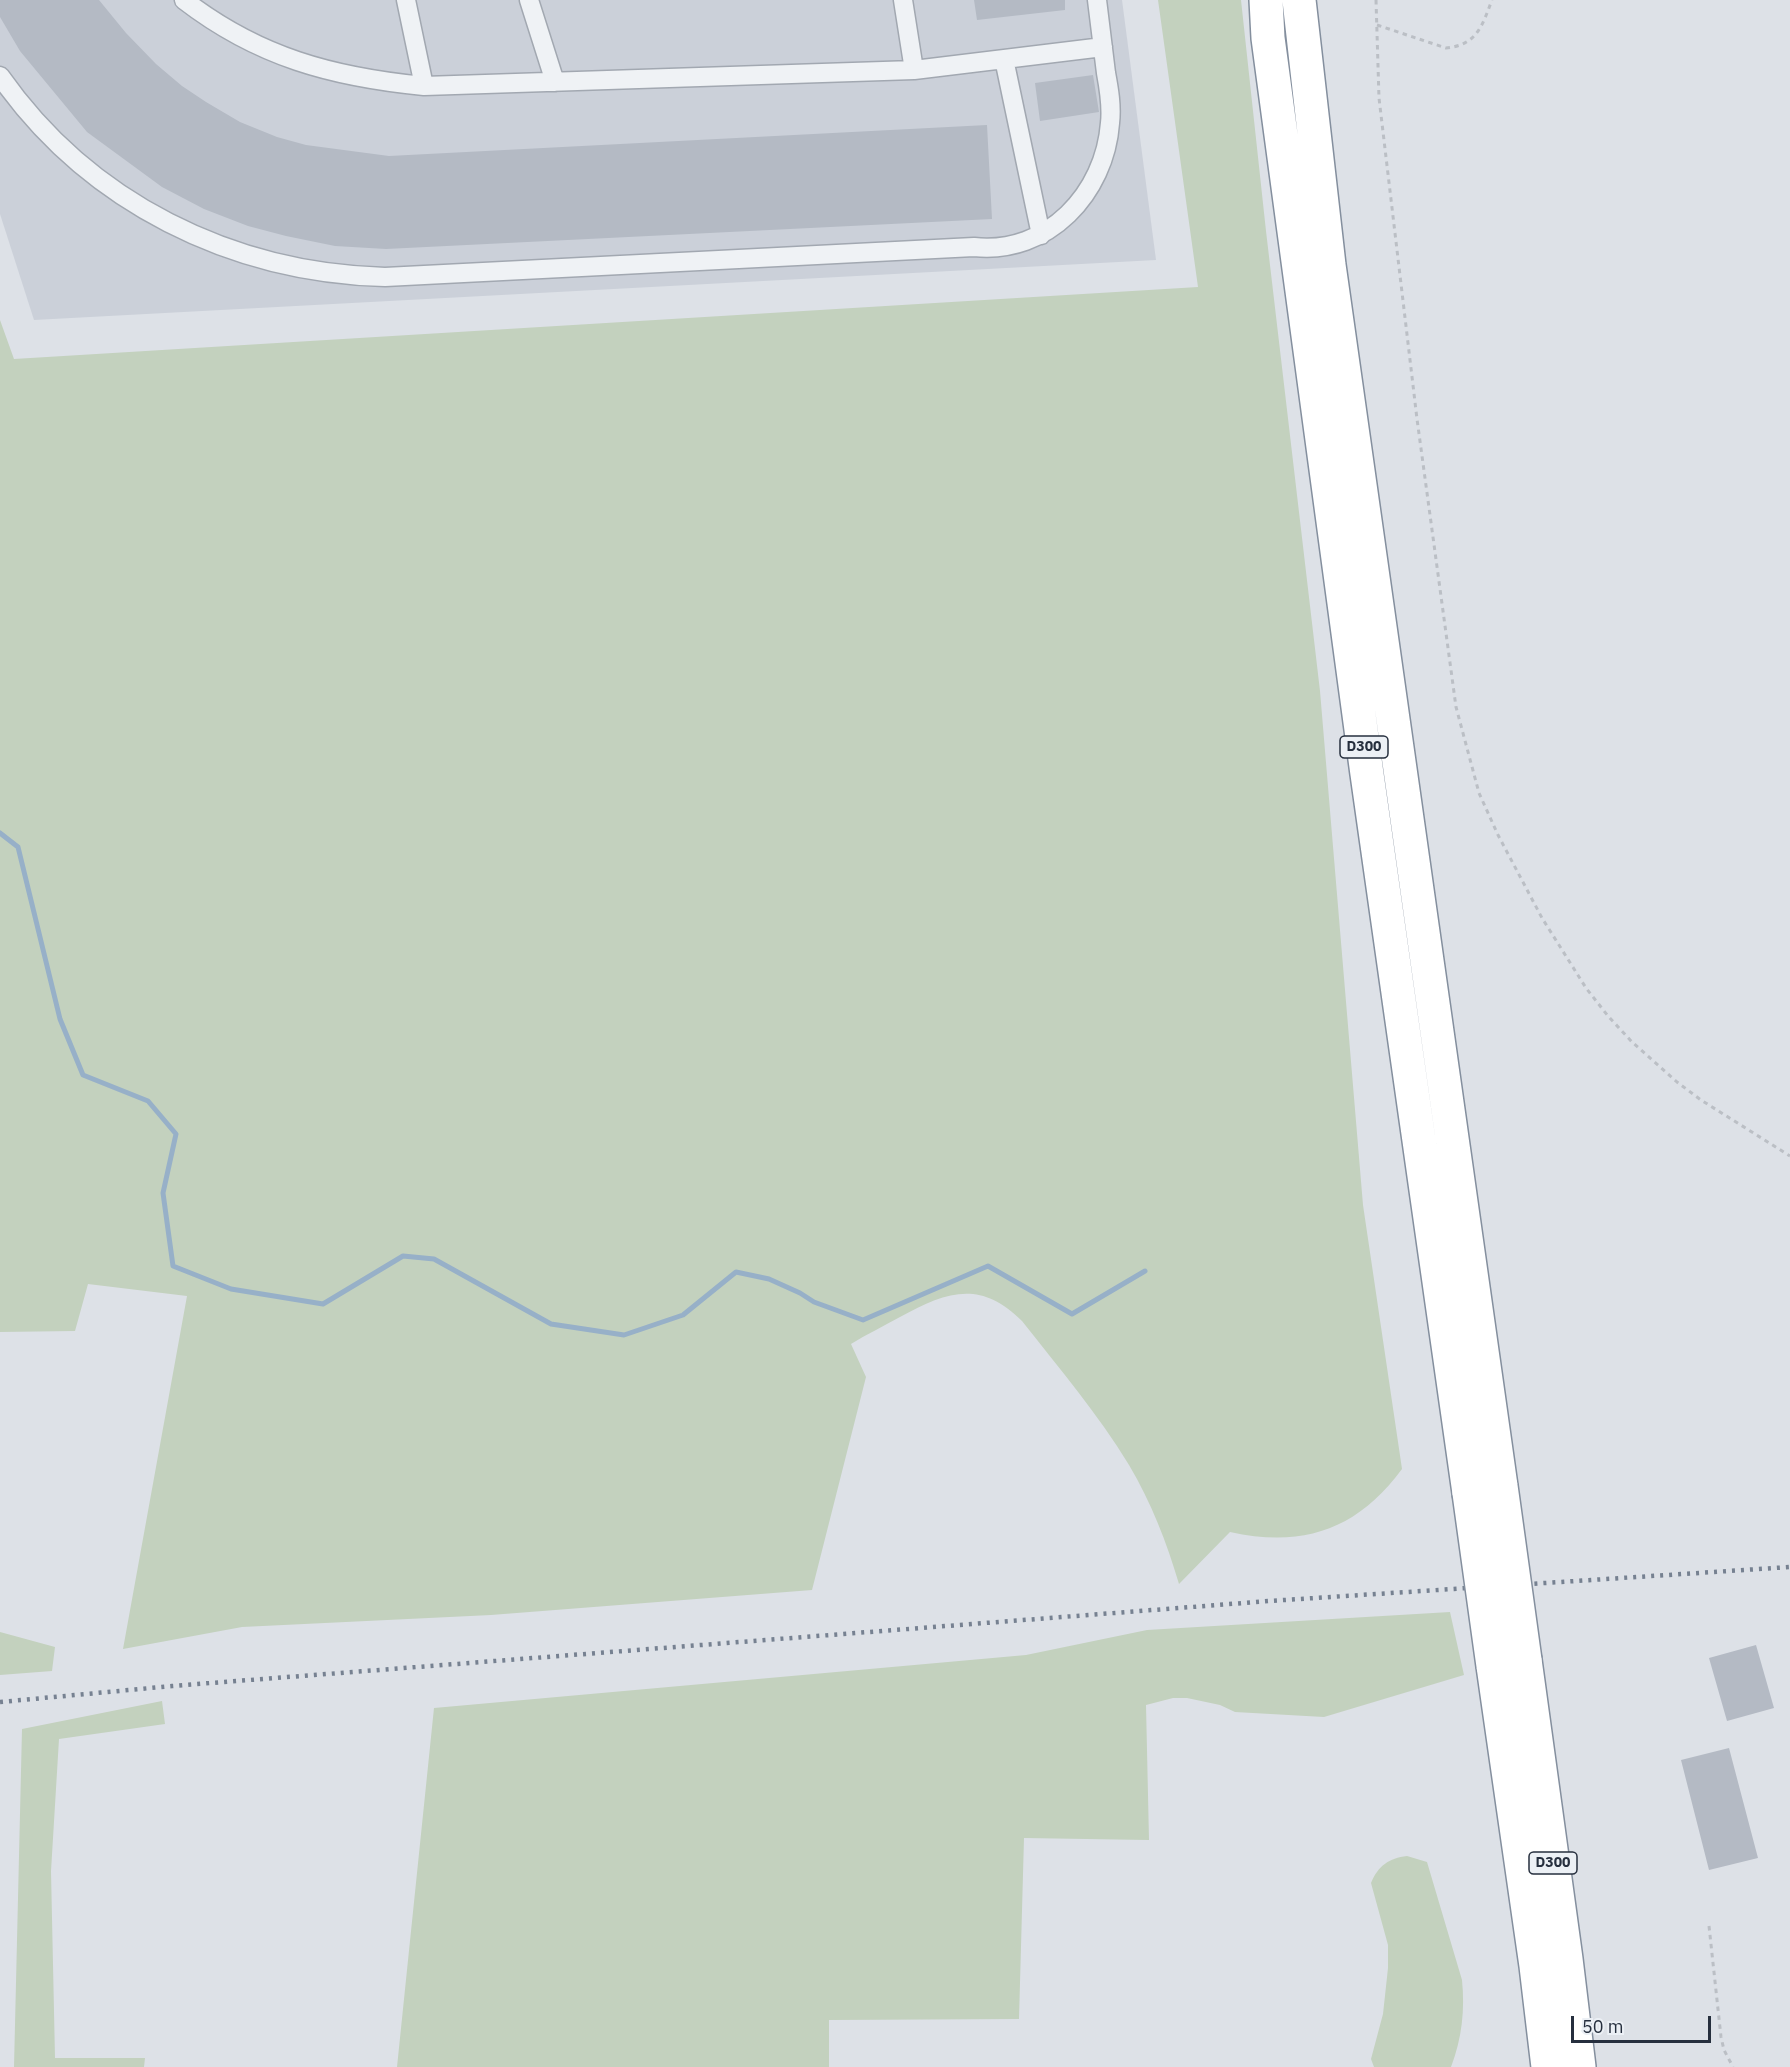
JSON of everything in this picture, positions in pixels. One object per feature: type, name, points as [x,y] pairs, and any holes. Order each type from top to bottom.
[{"type":"highway","name":"D300","points":[[1266,0],[1268,38],[1299,279],[1536,1966],[1548,2067]]},
{"type":"highway","name":"D300","points":[[1299,0],[1329,265],[1565,1947],[1579,2067]]},
{"type":"street","points":[[184,0],[235,35],[286,58],[347,75],[424,86],[914,70],[1103,47]]},
{"type":"street","points":[[406,0],[424,86]]},
{"type":"street","points":[[529,0],[555,82]]},
{"type":"street","points":[[903,0],[914,70]]},
{"type":"street","points":[[0,76],[30,115],[75,160],[147,211],[204,240],[233,251],[263,261],[324,273],[385,277],[974,247],[988,249],[1016,246],[1041,235],[1058,223],[1086,192],[1103,158],[1108,141],[1111,106],[1097,0]]},
{"type":"street","points":[[1004,59],[1041,235]]},
{"type":"path","points":[[1376,0],[1379,98],[1417,419],[1456,707],[1479,793],[1498,835],[1542,918],[1586,988],[1608,1016],[1646,1056],[1677,1082],[1701,1100],[1790,1156]]},
{"type":"path","points":[[1377,25],[1446,48],[1455,47],[1471,39],[1477,33],[1492,0]]},
{"type":"path","points":[[1709,1926],[1721,2037],[1724,2050],[1733,2067]]},
{"type":"shaded area","points":[[0,0],[1122,0],[1156,260],[34,320],[0,214]]},
{"type":"green space","points":[[1158,0],[1241,0],[1320,691],[1363,1205],[1402,1469],[1385,1490],[1366,1507],[1347,1520],[1326,1529],[1305,1535],[1281,1537],[1230,1532],[1179,1584],[1164,1538],[1129,1465],[1091,1409],[1022,1321],[992,1299],[963,1294],[948,1296],[917,1308],[851,1344],[866,1377],[812,1590],[491,1615],[242,1627],[123,1649],[187,1296],[88,1284],[75,1331],[0,1332],[0,320],[14,359],[1198,287]]},
{"type":"green space","points":[[1450,1612],[1464,1675],[1324,1717],[1235,1712],[1220,1705],[1187,1698],[1173,1698],[1146,1705],[1149,1840],[1024,1838],[1019,2019],[829,2020],[829,2067],[397,2067],[434,1708],[1026,1655],[1147,1630]]},
{"type":"green space","points":[[0,1632],[55,1647],[52,1671],[0,1675]]},
{"type":"green space","points":[[162,1701],[165,1724],[59,1739],[51,1871],[55,2058],[145,2058],[144,2067],[14,2067],[22,1729]]},
{"type":"green space","points":[[1407,1856],[1427,1862],[1462,1980],[1462,2024],[1451,2067],[1374,2067],[1371,2059],[1383,2014],[1388,1945],[1371,1883],[1385,1864]]},
{"type":"building","points":[[0,0],[99,0],[156,64],[182,86],[240,122],[277,137],[306,145],[389,156],[987,125],[992,219],[386,249],[335,246],[286,236],[248,226],[204,209],[162,187],[87,132],[20,51],[0,17]]},
{"type":"building","points":[[974,0],[1065,0],[1065,10],[977,20]]},
{"type":"building","points":[[1093,75],[1099,112],[1040,121],[1035,83]]},
{"type":"building","points":[[1756,1645],[1774,1708],[1727,1721],[1709,1658]]},
{"type":"building","points":[[1729,1748],[1758,1858],[1709,1870],[1681,1760]]},
{"type":"waterway","points":[[0,833],[18,847],[60,1019],[83,1075],[148,1101],[176,1134],[163,1193],[173,1266],[231,1289],[323,1304],[403,1256],[434,1259],[551,1324],[624,1335],[683,1315],[736,1272],[769,1279],[814,1302],[863,1320],[988,1266],[1072,1314],[1145,1271]]},
{"type":"railway","points":[[0,1702],[172,1686],[1269,1601],[1790,1567]]}]
